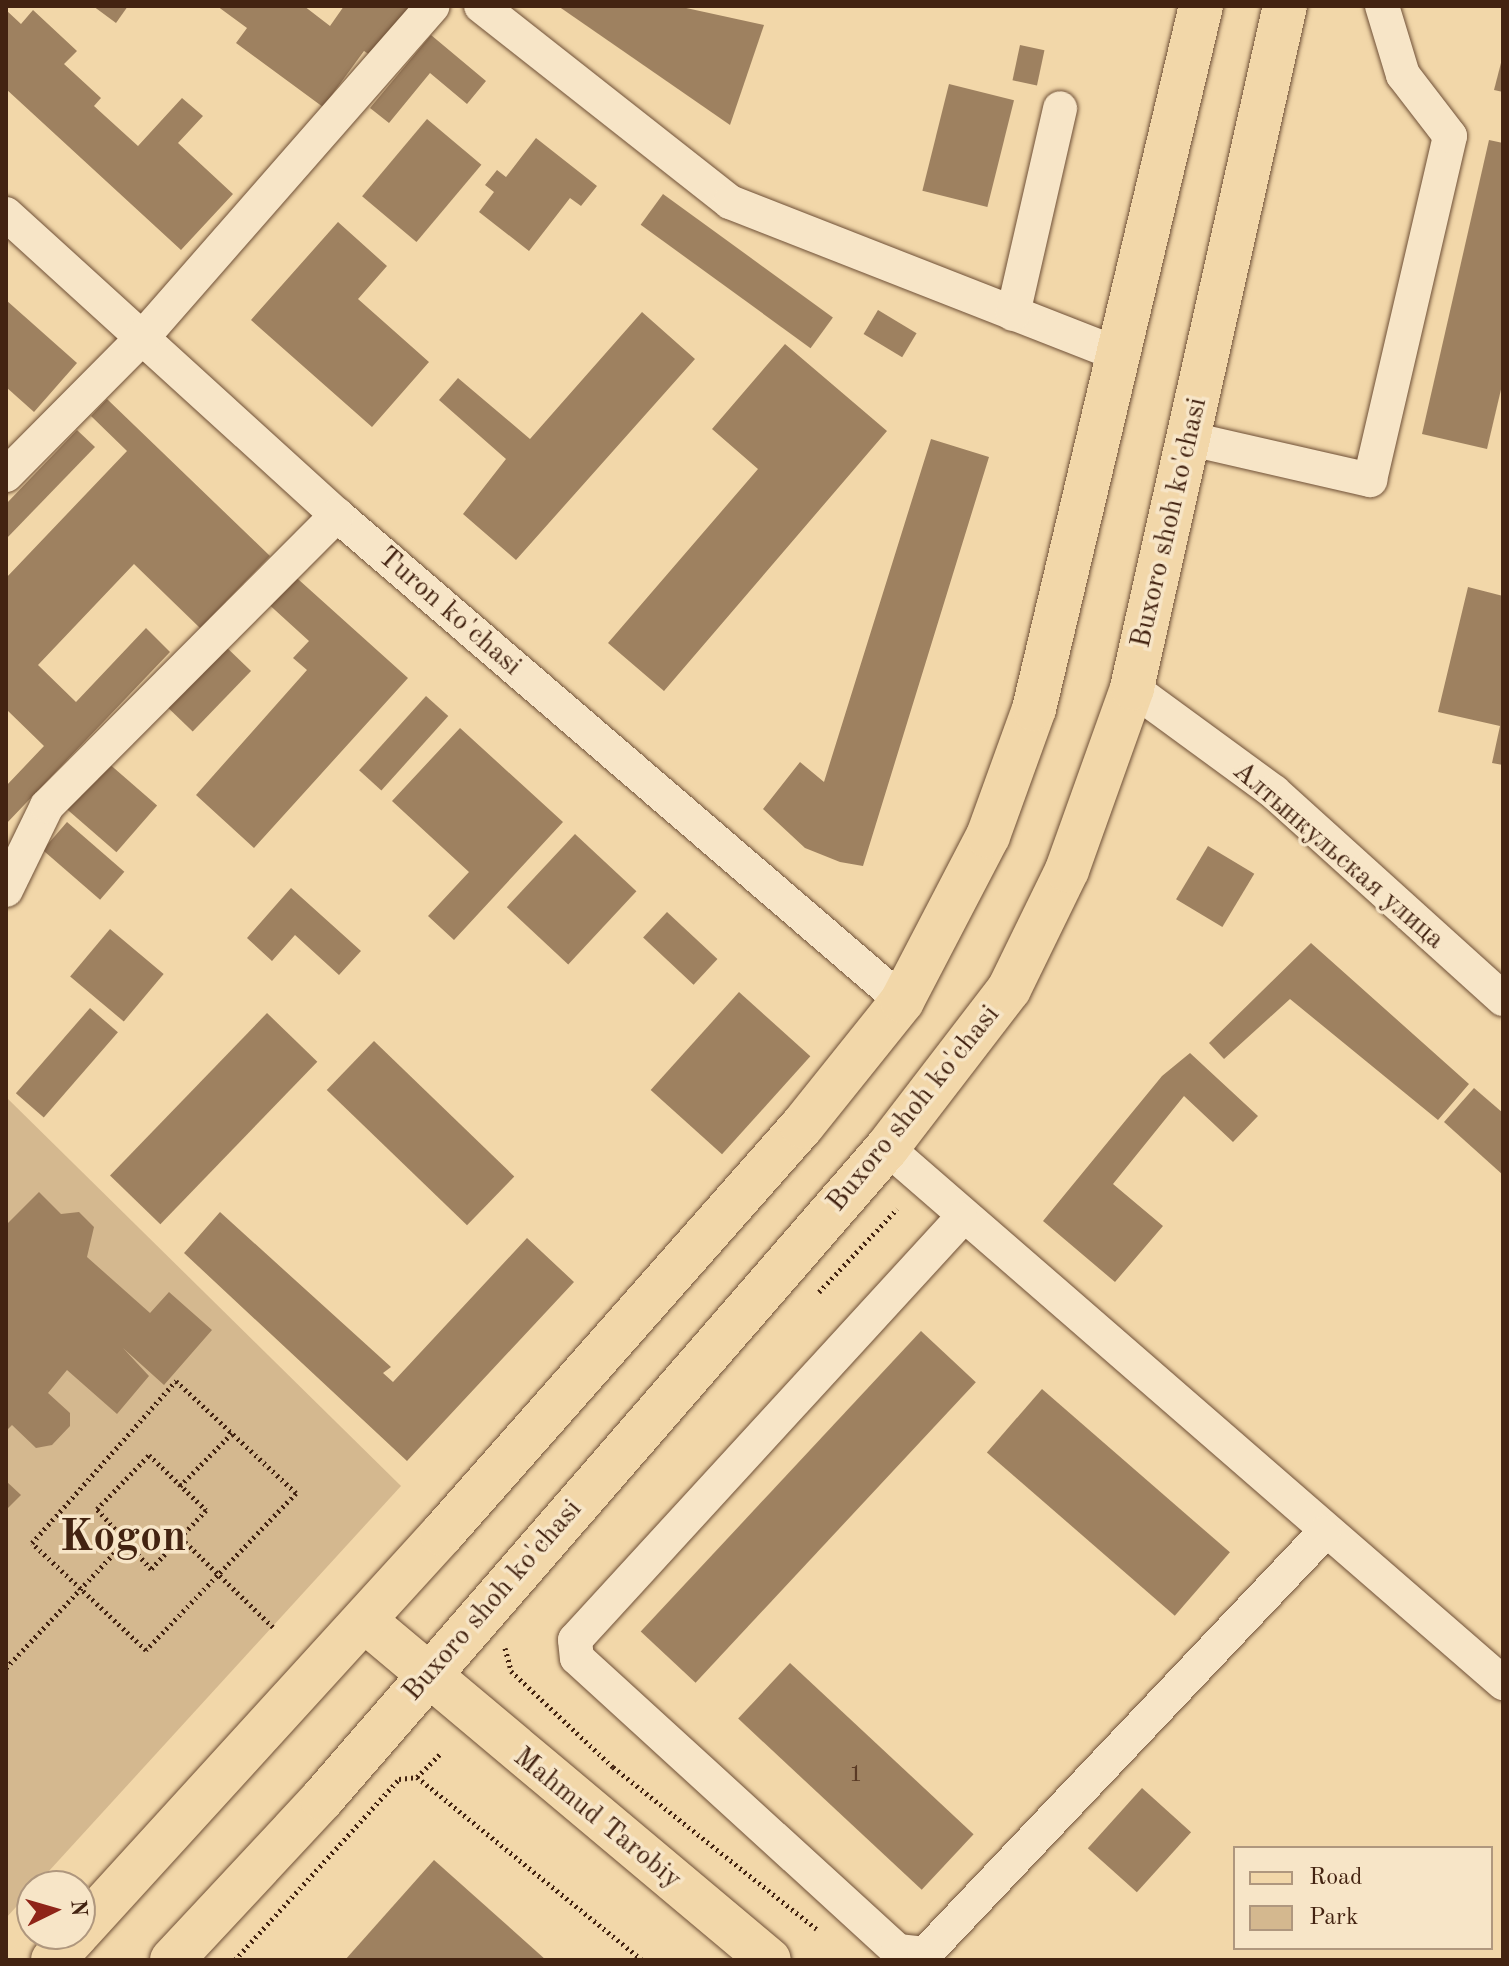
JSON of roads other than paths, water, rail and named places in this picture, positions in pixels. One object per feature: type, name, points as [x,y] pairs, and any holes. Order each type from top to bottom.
[{"type":"main road","points":[[96,1914],[365,1621],[802,1126],[902,1001],[988,836],[1034,709],[1201,6]]},
{"type":"main road","name":"Buxoro shoh ko'chasi","points":[[172,1960],[427,1676],[887,1148],[1009,989],[1067,870],[1132,688],[1191,439],[1285,6]]},
{"type":"main road","name":"Mahmud Tarobiy","points":[[365,1621],[769,1960]]},
{"type":"street","points":[[6,475],[142,338],[433,6]]},
{"type":"street","points":[[481,6],[730,202],[1120,355]]},
{"type":"street","points":[[1191,439],[1370,480],[1450,136],[1403,75],[1374,7]]},
{"type":"street","points":[[1013,314],[1060,108]]},
{"type":"street","name":"Turon ko'chasi","points":[[6,214],[337,515],[902,1001]]},
{"type":"street","points":[[6,890],[47,806],[337,515]]},
{"type":"street","name":"Алтынкульская улица","points":[[1132,688],[1274,792],[1503,999]]},
{"type":"street","points":[[887,1148],[961,1219],[1324,1533],[1503,1683]]},
{"type":"street","points":[[961,1219],[575,1640],[577,1658],[880,1951],[911,1957],[925,1954],[1324,1533]]},
{"type":"district","name":"Kogon","points":[[123,1538]]}]
